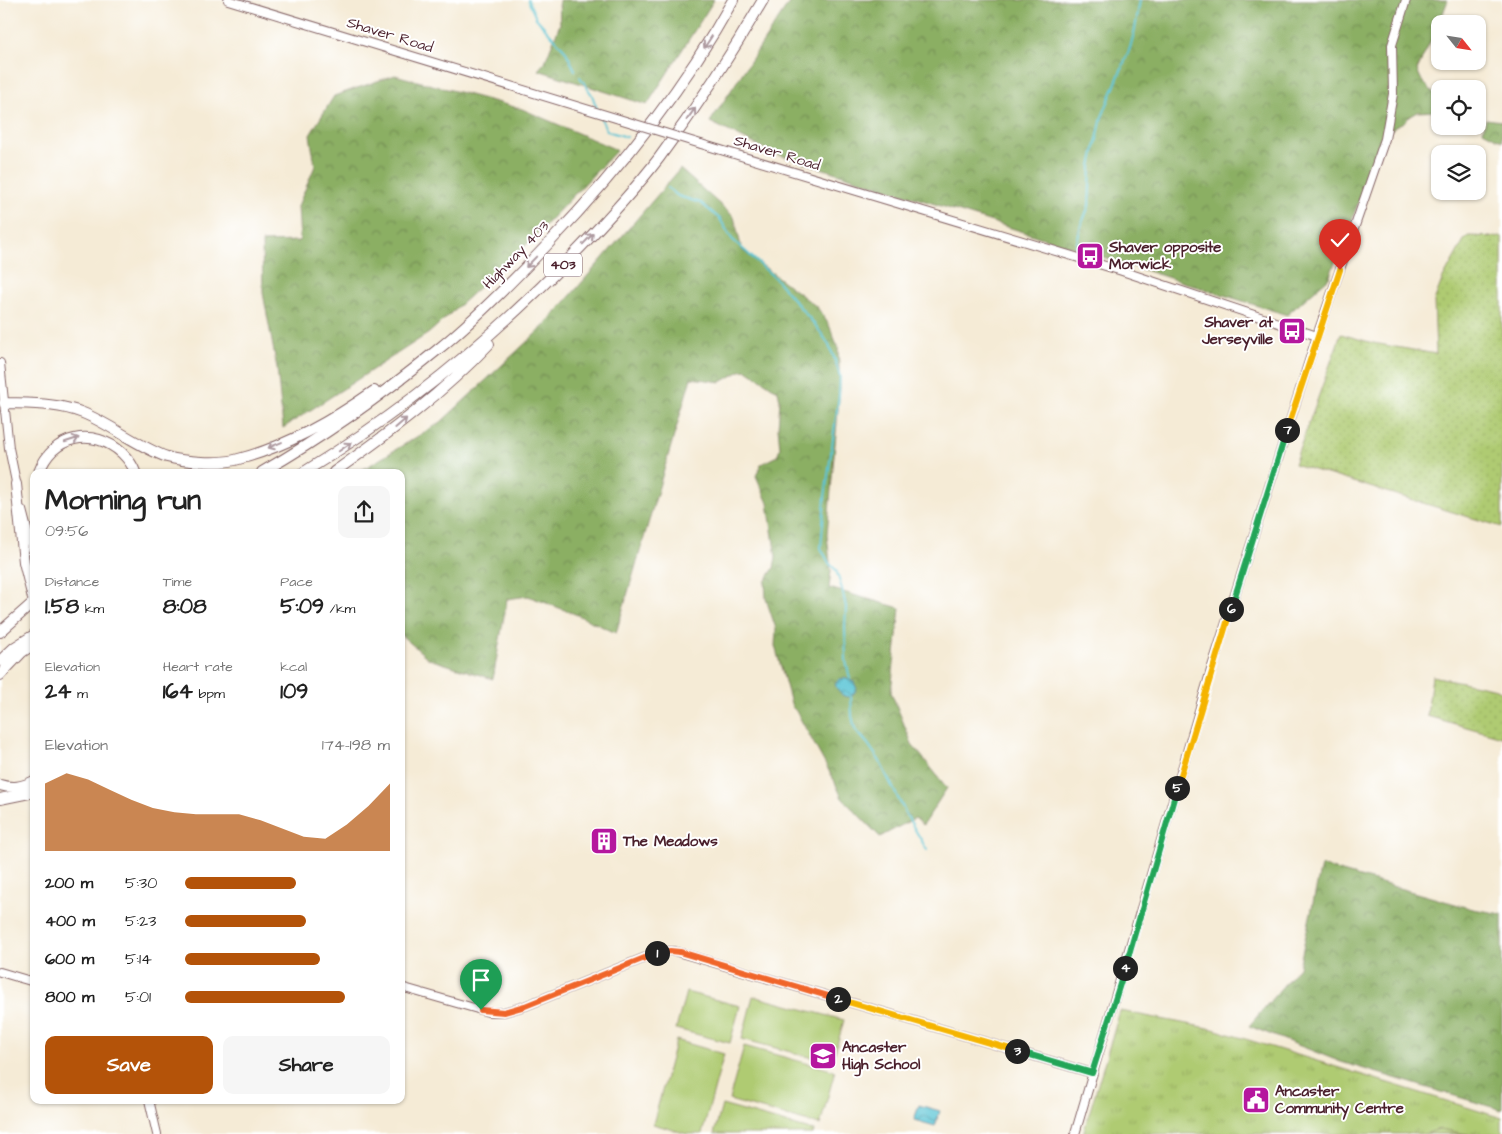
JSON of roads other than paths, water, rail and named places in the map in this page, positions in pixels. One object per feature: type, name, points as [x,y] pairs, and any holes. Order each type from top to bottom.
[{"type":"highway","name":"Highway 403","points":[[267,469],[364,406],[437,350],[503,291],[584,207],[634,148],[676,92],[733,0]]},
{"type":"highway","name":"403","points":[[309,469],[338,452],[448,372],[531,299],[606,220],[658,159],[697,105],[763,0]]},
{"type":"highway","points":[[4,403],[58,406],[84,414],[146,448],[168,457],[186,461],[233,460],[259,452],[297,436],[347,410],[411,364],[503,291]]},
{"type":"highway","points":[[338,469],[395,428],[475,358],[531,299]]},
{"type":"highway","points":[[41,469],[49,454],[61,444],[82,437],[112,444],[125,457],[133,469]]},
{"type":"highway","points":[[16,484],[26,575],[30,588]]},
{"type":"highway","points":[[0,632],[30,606]]},
{"type":"highway","points":[[0,632],[30,612]]},
{"type":"highway","points":[[0,661],[15,647],[30,638]]},
{"type":"highway","points":[[0,675],[22,652],[30,647]]},
{"type":"highway","points":[[0,785],[11,788],[30,783]]},
{"type":"highway","points":[[0,799],[30,793]]},
{"type":"street","name":"Shaver Road","points":[[228,0],[1122,271],[1317,336]]},
{"type":"street","points":[[1075,1134],[1214,663],[1317,336],[1385,139],[1393,94],[1392,45],[1406,0]]},
{"type":"street","points":[[0,363],[9,448],[30,540]]},
{"type":"street","points":[[405,987],[481,1010],[504,1012],[525,1006],[654,954],[674,951],[1092,1073]]},
{"type":"street","points":[[0,972],[30,981]]},
{"type":"street","points":[[150,1104],[157,1134]]},
{"type":"water","points":[[845,678],[854,682],[857,689],[851,697],[841,694],[835,684],[839,679]]},
{"type":"water","points":[[919,1105],[940,1111],[935,1126],[914,1120]]},
{"type":"waterway","points":[[528,0],[536,18],[565,50],[575,70]]},
{"type":"waterway","points":[[1075,252],[1081,225],[1089,206],[1091,166],[1102,117],[1130,48],[1140,0]]},
{"type":"waterway","points":[[580,77],[592,95],[597,109]]},
{"type":"waterway","points":[[600,116],[607,131],[627,137]]},
{"type":"waterway","points":[[668,188],[678,196],[701,203],[720,219],[732,239],[776,279],[816,326],[828,343],[835,360],[840,376],[839,396],[825,497],[821,548],[829,563],[836,570],[846,607],[846,661],[850,679]]},
{"type":"waterway","points":[[851,697],[855,729],[879,760],[907,816],[927,850]]},
{"type":"place","name":"Shaver opposite Morwick","points":[[1090,256]]},
{"type":"place","name":"Shaver at Jerseyville","points":[[1292,331]]},
{"type":"place","name":"The Meadows","points":[[604,841]]},
{"type":"place","name":"Ancaster High School","points":[[823,1056]]},
{"type":"place","name":"Ancaster Community Centre","points":[[1256,1100]]}]
